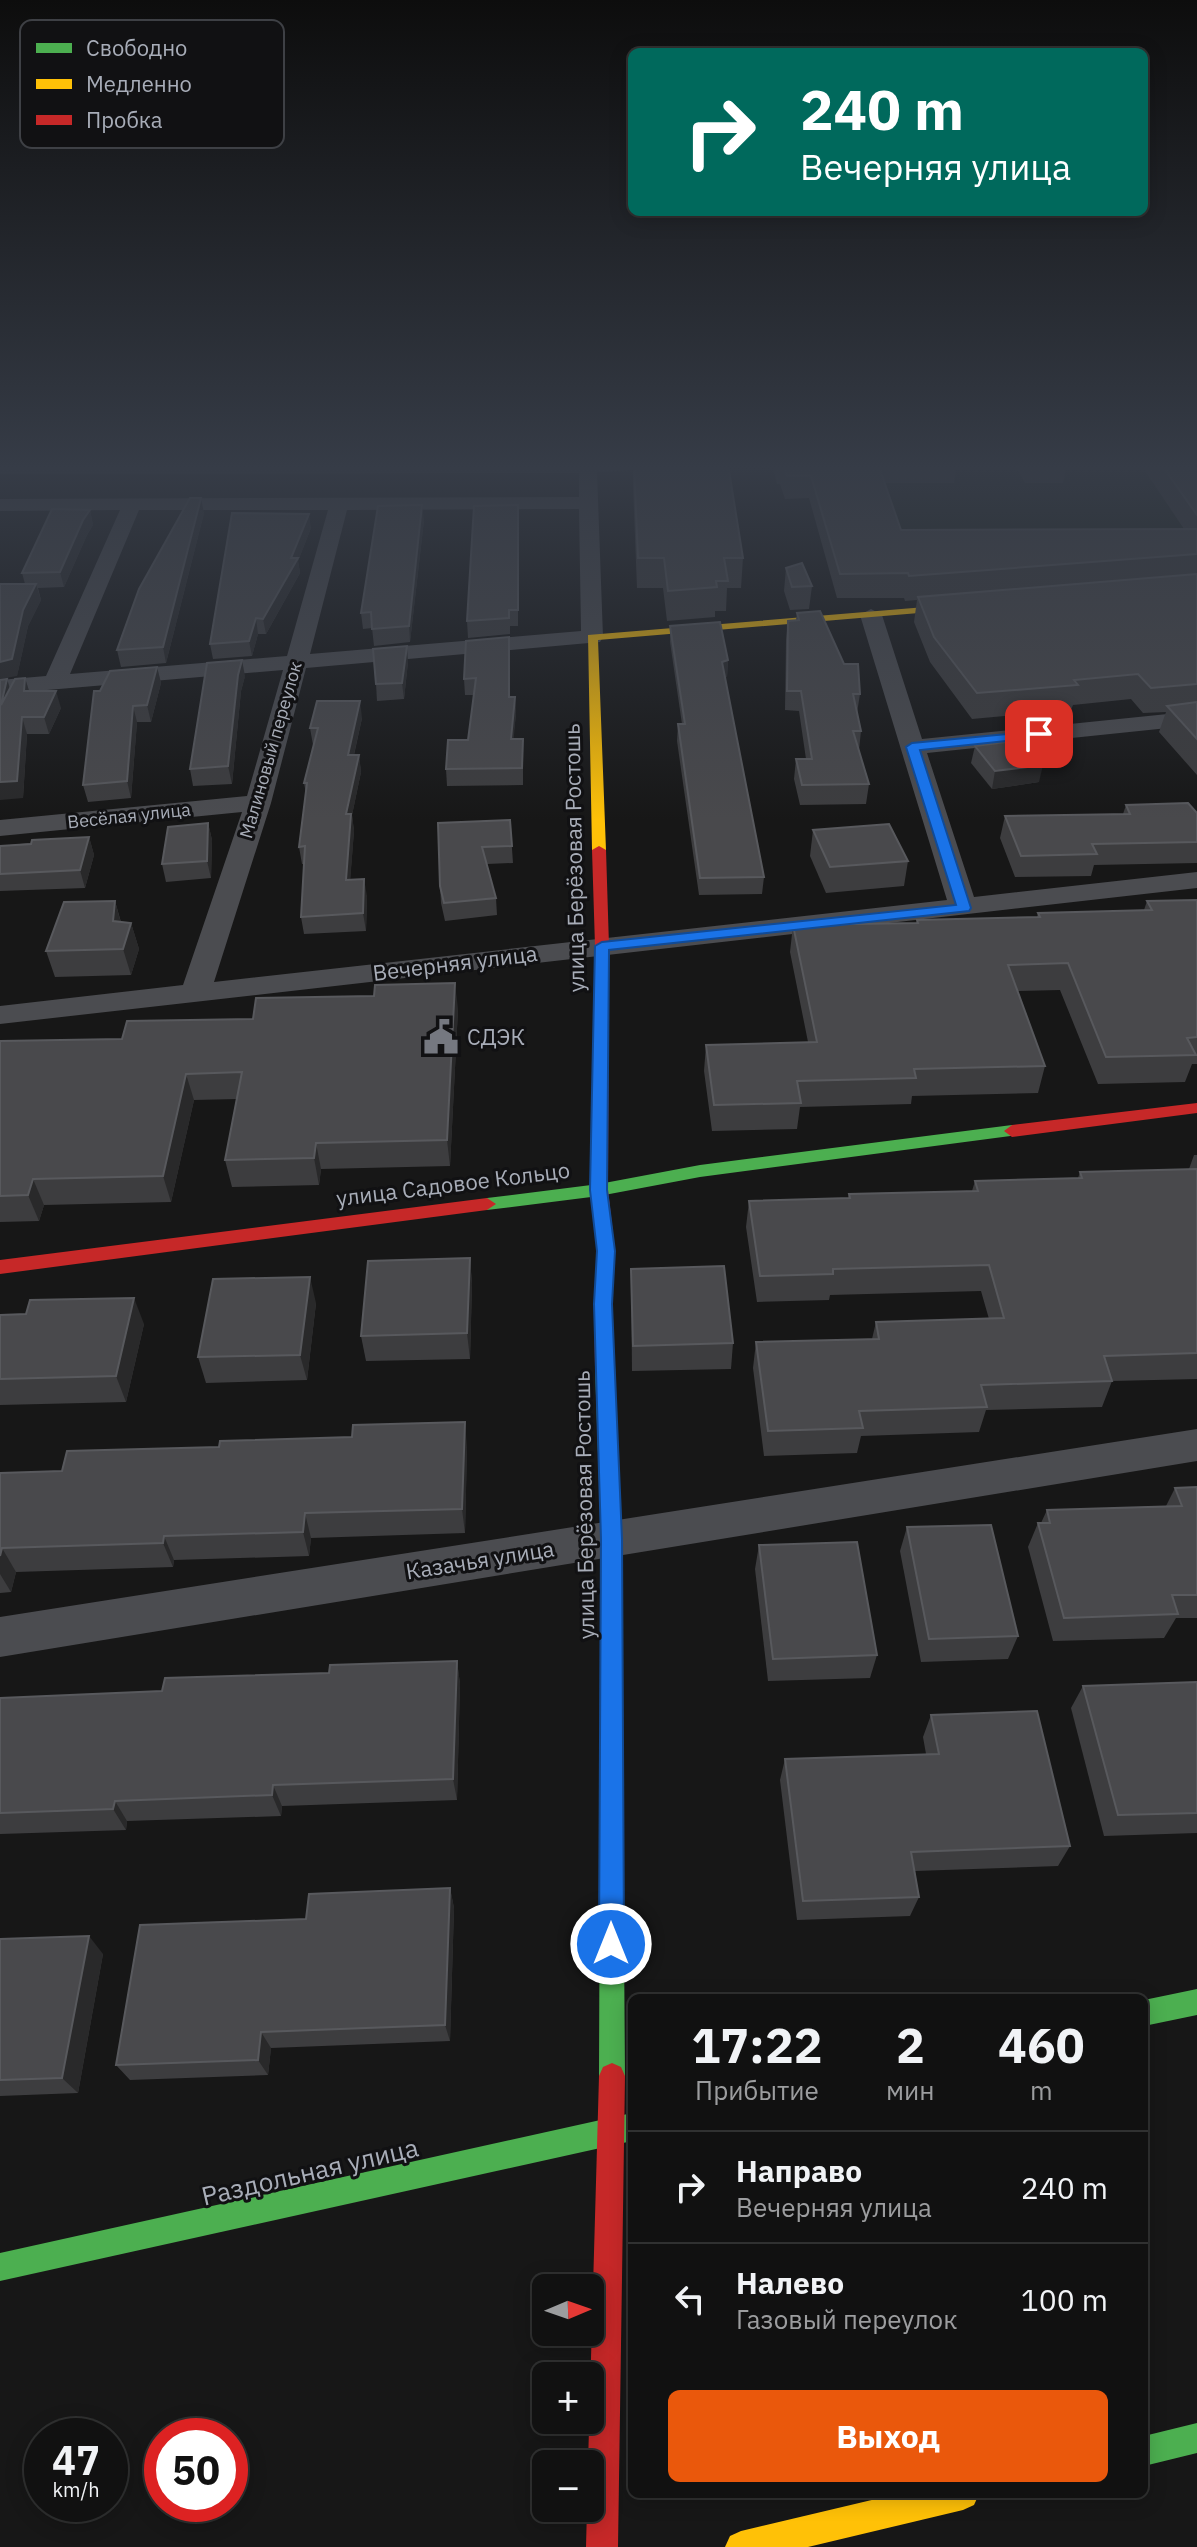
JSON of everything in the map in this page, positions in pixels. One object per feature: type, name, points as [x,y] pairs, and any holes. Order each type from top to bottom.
[{"type":"street","points":[[55,682],[98,583]]},
{"type":"street","name":"Малиновый переулок","points":[[195,993],[258,803],[318,583]]},
{"type":"street","name":"улица Берёзовая Ростошь","points":[[590,583],[602,946],[599,1190],[606,1251],[603,1304],[611,1539],[612,2132],[602,2547]]},
{"type":"street","points":[[0,687],[995,604]]},
{"type":"street","points":[[871,615],[964,908]]},
{"type":"street","points":[[912,747],[1197,718]]},
{"type":"street","name":"Весёлая улица","points":[[0,828],[258,803]]},
{"type":"street","name":"Вечерняя улица","points":[[0,1015],[1197,880]]},
{"type":"street","name":"улица Садовое Кольцо","points":[[0,1267],[599,1190],[700,1171],[1197,1108]]},
{"type":"street","name":"Казачья улица","points":[[0,1637],[1197,1445]]},
{"type":"street","points":[[1148,2012],[1197,2002]]},
{"type":"street","name":"Раздольная улица","points":[[0,2267],[628,2128]]},
{"type":"street","points":[[1148,2450],[1197,2438]]},
{"type":"street","points":[[741,2547],[946,2498]]},
{"type":"building","points":[[142,583],[179,583],[163,647],[117,650]]},
{"type":"building","points":[[220,583],[284,583],[263,619],[256,618],[249,641],[210,644]]},
{"type":"building","points":[[366,583],[414,583],[409,626],[372,629],[371,612],[361,613]]},
{"type":"building","points":[[469,583],[518,583],[518,610],[509,610],[509,618],[467,621]]},
{"type":"building","points":[[667,583],[716,583],[717,587],[668,591]]},
{"type":"building","points":[[791,583],[811,583],[812,586],[792,587]]},
{"type":"building","points":[[1090,583],[1197,583],[1197,684],[1151,688],[1138,674],[1074,680],[1078,685],[977,693],[934,637],[918,597]]},
{"type":"building","points":[[0,584],[36,584],[23,610],[12,659],[0,662]]},
{"type":"building","points":[[820,611],[844,664],[858,664],[860,694],[853,694],[861,731],[853,731],[869,784],[802,785],[796,759],[812,759],[801,691],[787,691],[788,621],[799,620],[797,613]]},
{"type":"building","points":[[720,622],[728,660],[722,662],[764,877],[700,878],[678,724],[685,724],[670,626]]},
{"type":"building","points":[[509,637],[509,697],[515,697],[511,739],[523,739],[522,768],[446,769],[448,740],[468,740],[476,678],[464,679],[466,641]]},
{"type":"building","points":[[407,646],[402,683],[376,684],[373,649]]},
{"type":"building","points":[[242,660],[228,766],[190,769],[207,663]]},
{"type":"building","points":[[157,667],[147,705],[133,706],[127,781],[83,785],[94,691],[100,691],[110,671]]},
{"type":"building","points":[[25,678],[24,691],[56,691],[44,717],[22,717],[17,781],[0,782],[0,680],[7,679],[1,705],[15,679]]},
{"type":"building","points":[[317,701],[360,701],[348,755],[359,755],[346,814],[351,814],[346,880],[364,879],[363,913],[301,917],[305,846],[299,847],[307,783],[304,783],[318,728],[310,728]]},
{"type":"building","points":[[1197,702],[1197,739],[1167,706]]},
{"type":"building","points":[[1021,740],[1043,765],[995,771],[975,746]]},
{"type":"building","points":[[1188,803],[1197,813],[1197,842],[1092,844],[1097,854],[1021,856],[1005,816],[1130,814],[1126,805]]},
{"type":"building","points":[[510,820],[512,846],[482,847],[496,898],[444,903],[440,886],[438,823]]},
{"type":"building","points":[[208,823],[207,861],[162,864],[168,827]]},
{"type":"building","points":[[889,824],[908,861],[830,867],[813,830]]},
{"type":"building","points":[[89,837],[80,870],[0,874],[0,846],[31,844],[32,840]]},
{"type":"building","points":[[1197,900],[1197,1037],[1187,1038],[1196,1055],[1106,1057],[1068,963],[1008,965],[1045,1066],[914,1069],[916,1078],[797,1081],[801,1103],[714,1105],[706,1045],[817,1042],[793,925],[1040,917],[1038,913],[1152,910],[1147,901]]},
{"type":"building","points":[[115,901],[113,921],[131,923],[123,949],[46,951],[64,902]]},
{"type":"building","points":[[455,983],[447,1140],[316,1143],[314,1158],[225,1160],[242,1072],[186,1074],[163,1176],[33,1179],[28,1195],[0,1196],[0,1041],[122,1039],[127,1021],[253,1019],[256,998],[374,996],[375,985]]},
{"type":"building","points":[[1197,1169],[1197,1353],[1104,1356],[1112,1381],[981,1385],[987,1407],[859,1411],[863,1428],[768,1431],[756,1342],[879,1339],[876,1322],[1004,1318],[989,1265],[833,1269],[833,1274],[760,1276],[749,1201],[850,1198],[849,1194],[978,1191],[975,1181],[1082,1178],[1080,1172]]},
{"type":"building","points":[[470,1258],[467,1333],[361,1336],[368,1261]]},
{"type":"building","points":[[724,1266],[733,1343],[633,1346],[631,1269]]},
{"type":"building","points":[[310,1277],[300,1355],[198,1357],[213,1279]]},
{"type":"building","points":[[134,1298],[116,1376],[0,1379],[0,1315],[26,1314],[30,1300]]},
{"type":"building","points":[[465,1422],[462,1509],[305,1513],[303,1532],[164,1536],[163,1543],[2,1548],[0,1556],[0,1473],[62,1471],[67,1451],[219,1447],[220,1441],[352,1437],[353,1425]]},
{"type":"building","points":[[1197,1487],[1197,1595],[1172,1595],[1178,1614],[1064,1618],[1038,1523],[1050,1523],[1047,1510],[1182,1506],[1175,1488]]},
{"type":"building","points":[[991,1525],[1018,1636],[929,1639],[907,1527]]},
{"type":"building","points":[[857,1542],[877,1655],[773,1659],[759,1545]]},
{"type":"building","points":[[457,1661],[453,1779],[273,1785],[272,1795],[115,1801],[113,1809],[0,1813],[0,1698],[162,1691],[165,1678],[329,1673],[330,1665]]},
{"type":"building","points":[[1197,1682],[1197,1813],[1118,1815],[1083,1686]]},
{"type":"building","points":[[1037,1711],[1070,1846],[911,1852],[919,1897],[803,1901],[785,1759],[939,1754],[931,1715]]},
{"type":"building","points":[[450,1888],[445,2025],[261,2032],[258,2060],[116,2065],[140,1925],[306,1919],[309,1894]]},
{"type":"building","points":[[89,1936],[62,2078],[0,2080],[0,1939]]},
{"type":"traffic: fast","points":[[487,1204],[599,1190],[700,1171],[1012,1131]]},
{"type":"traffic: fast","points":[[605,1367],[611,1539],[612,2076]]},
{"type":"traffic: fast","points":[[1148,2012],[1197,2002]]},
{"type":"traffic: fast","points":[[0,2267],[628,2128]]},
{"type":"traffic: fast","points":[[1148,2450],[1197,2438]]},
{"type":"traffic: slow","points":[[599,850],[592,637],[974,606]]},
{"type":"traffic: slow","points":[[741,2547],[946,2498]]},
{"type":"traffic: jam","points":[[599,850],[602,946],[599,1190],[606,1251],[603,1304],[605,1367]]},
{"type":"traffic: jam","points":[[1012,1131],[1197,1108]]},
{"type":"traffic: jam","points":[[0,1267],[487,1204]]},
{"type":"traffic: jam","points":[[602,2547],[612,2076]]},
{"type":"place","name":"СДЭК","points":[[441,1037]]},
{"type":"route","points":[[611,1944],[611,1539],[603,1304],[606,1251],[599,1190],[602,946],[964,908],[912,747],[1039,734]]}]
